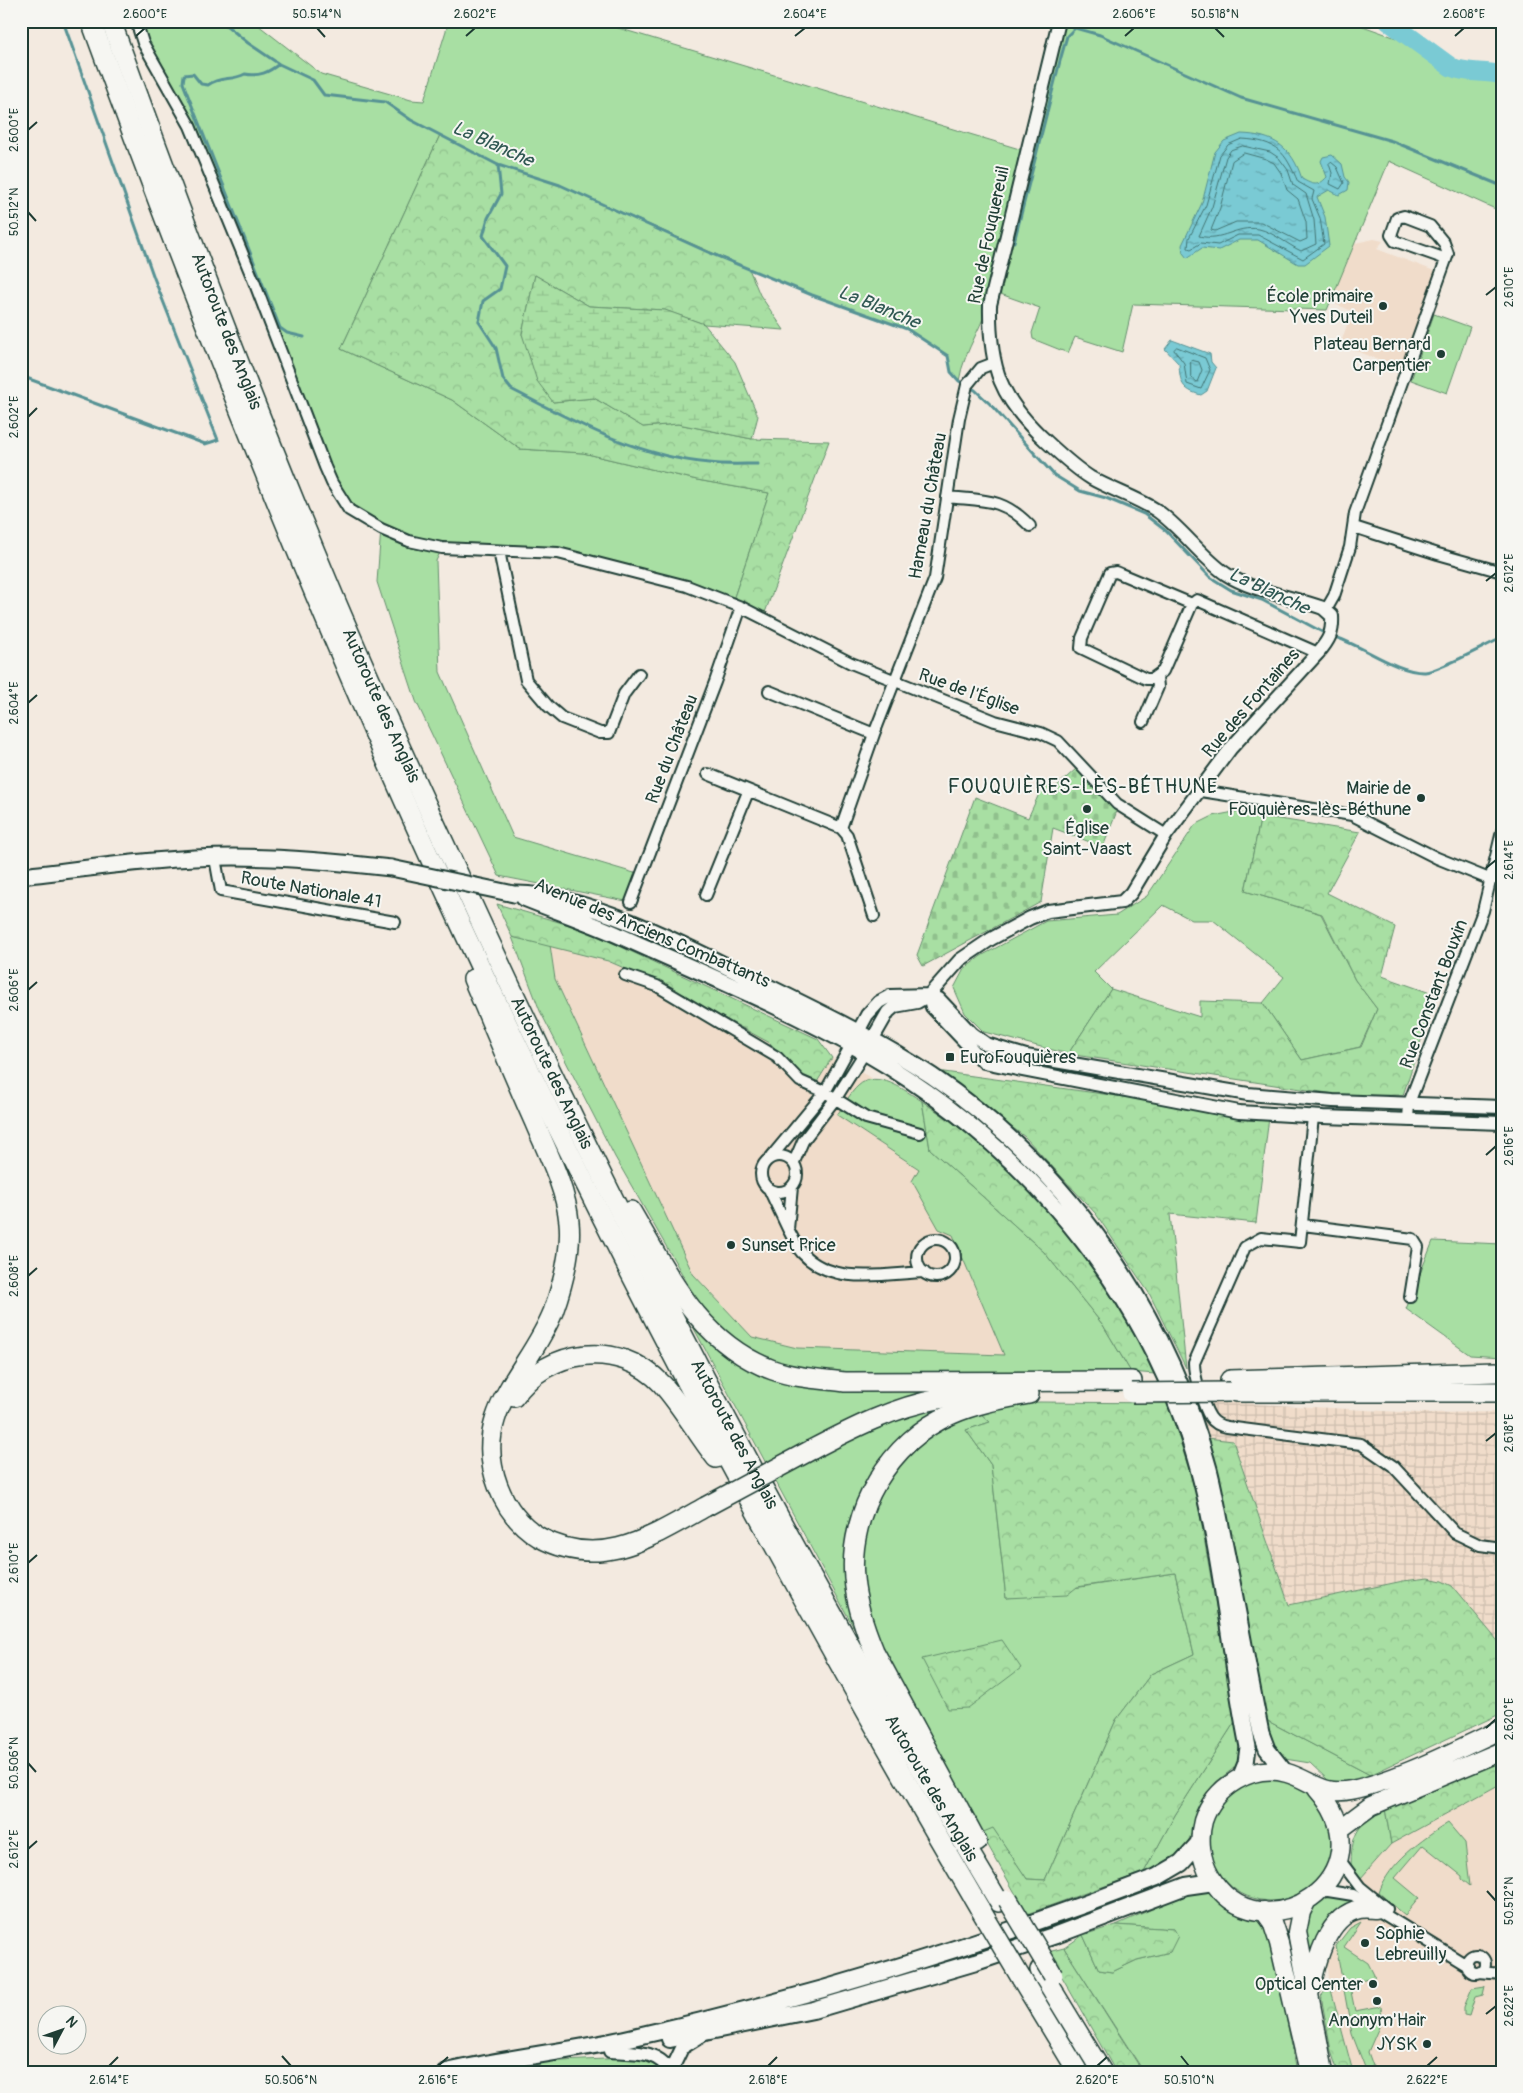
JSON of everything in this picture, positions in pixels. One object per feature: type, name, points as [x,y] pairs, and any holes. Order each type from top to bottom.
[{"type":"highway","name":"Autoroute des Anglais","points":[[91,21],[230,390],[285,526],[424,846],[492,991],[612,1237],[747,1498],[891,1757],[1078,2072]]},
{"type":"highway","name":"Autoroute des Anglais","points":[[110,21],[191,243],[336,601],[437,829],[556,1085],[633,1240],[775,1510],[911,1754],[1004,1901],[1102,2072]]},
{"type":"highway","points":[[424,846],[448,920],[548,1155],[562,1192],[569,1222],[569,1252],[552,1312],[538,1341],[508,1387],[492,1430],[490,1457],[494,1477],[504,1501],[521,1524],[537,1535],[570,1550],[585,1551],[608,1551],[651,1537],[704,1503]]},
{"type":"highway","points":[[556,1085],[679,1292],[711,1332],[741,1355],[773,1370],[844,1382],[1026,1388],[1230,1386],[1496,1392]]},
{"type":"highway","points":[[747,1498],[661,1384],[640,1366],[620,1358],[598,1355],[576,1356],[554,1361],[536,1371],[523,1384],[512,1400],[501,1428],[500,1453],[502,1474],[513,1498],[529,1519],[543,1530],[572,1541],[594,1542],[646,1529],[704,1503],[809,1447],[873,1413],[912,1399],[937,1393],[1026,1388]]},
{"type":"highway","points":[[1230,1386],[1496,1372]]},
{"type":"highway","points":[[1004,1901],[874,1651],[862,1621],[856,1594],[854,1550],[862,1513],[875,1483],[898,1454],[924,1430],[951,1414],[1026,1388]]},
{"type":"highway","points":[[1317,1788],[1336,1792],[1351,1790],[1397,1775],[1502,1729]]},
{"type":"highway","points":[[1340,1829],[1371,1806],[1502,1751]]},
{"type":"highway","points":[[1270,1771],[1285,1772],[1302,1778],[1317,1788],[1336,1814],[1340,1829],[1339,1859],[1332,1876],[1322,1890],[1306,1902],[1278,1911],[1264,1911],[1236,1902],[1214,1882],[1202,1856],[1200,1841],[1203,1822],[1211,1804],[1224,1789],[1240,1778],[1270,1771]]},
{"type":"highway","points":[[1306,1902],[1301,1912],[1297,1932],[1324,2072]]},
{"type":"highway","points":[[1309,2002],[1315,1965],[1330,1932],[1348,1913],[1360,1908],[1376,1909]]},
{"type":"highway","points":[[1264,1911],[1272,1922],[1280,1943],[1309,2072]]},
{"type":"main road","name":"Avenue des Anciens Combattants","points":[[21,876],[163,861],[215,858],[313,859],[391,868],[514,894],[618,935],[776,1007],[854,1038],[869,1046]]},
{"type":"main road","points":[[869,1046],[936,1079],[1011,1139],[1075,1207],[1109,1251],[1136,1295],[1182,1387],[1205,1455],[1244,1641],[1261,1733],[1267,1749],[1285,1772]]},
{"type":"main road","points":[[869,1046],[984,1136],[1017,1167],[1086,1244],[1115,1284],[1140,1325],[1162,1370],[1183,1421],[1208,1512],[1248,1747],[1246,1763],[1240,1778]]},
{"type":"main road","points":[[447,2072],[623,2039],[732,2014],[963,1946],[1157,1877],[1181,1863],[1200,1841]]},
{"type":"main road","points":[[490,2072],[610,2051],[813,2010],[976,1962],[1056,1935],[1186,1886],[1214,1882]]},
{"type":"street","name":"Rue de l'Église","points":[[136,21],[144,43],[190,126],[255,284],[325,467],[332,483],[349,510],[382,530],[409,541],[442,548],[558,553],[687,586],[741,607],[851,663],[994,721],[1041,733],[1058,741],[1117,804],[1166,835]]},
{"type":"street","name":"Rue de Fouquereuil","points":[[1059,21],[992,290],[989,336],[1002,390],[1013,408],[1066,460],[1091,477],[1156,510],[1227,574],[1242,582],[1326,610]]},
{"type":"street","points":[[1326,610],[1334,596],[1354,527],[1355,513],[1446,260],[1448,254],[1444,243],[1430,226],[1404,216],[1397,218],[1391,235],[1395,241],[1446,260]]},
{"type":"street","name":"Hameau du Château","points":[[841,828],[874,734],[896,682],[935,578],[967,386],[981,368],[994,363]]},
{"type":"street","points":[[947,497],[993,501],[1015,511],[1030,526]]},
{"type":"street","points":[[1354,527],[1502,572]]},
{"type":"street","points":[[499,551],[526,680],[548,706],[562,718],[600,733],[609,733],[624,694],[639,674]]},
{"type":"street","points":[[1192,604],[1116,572],[1110,573],[1082,638],[1081,648],[1146,679],[1157,676],[1163,671],[1192,604],[1197,600],[1318,653]]},
{"type":"street","name":"Rue du Château","points":[[631,902],[715,682],[741,607]]},
{"type":"street","name":"Rue des Fontaines","points":[[929,995],[960,960],[978,947],[1030,918],[1048,911],[1122,902],[1130,893],[1166,835],[1201,791],[1231,748],[1318,653],[1331,635],[1332,616],[1326,610]]},
{"type":"street","points":[[1143,722],[1158,687],[1157,676]]},
{"type":"street","points":[[769,691],[874,734]]},
{"type":"street","points":[[708,774],[748,792],[841,828],[848,835],[874,916]]},
{"type":"street","points":[[1201,791],[1352,815],[1437,858],[1489,879],[1502,880]]},
{"type":"street","points":[[706,895],[748,792]]},
{"type":"street","name":"Rue Constant Bouxin","points":[[1408,1120],[1409,1103],[1483,911],[1489,879],[1502,831]]},
{"type":"street","name":"Route Nationale 41","points":[[215,858],[221,891],[395,922]]},
{"type":"street","points":[[625,974],[657,986],[777,1058],[800,1081],[836,1098],[866,1118],[920,1133]]},
{"type":"street","points":[[788,1229],[792,1187],[797,1178],[794,1162],[803,1140],[836,1098],[888,1012],[896,1006],[917,1002],[929,995]]},
{"type":"street","points":[[929,995],[932,1007],[984,1062],[1239,1112],[1313,1117],[1502,1123]]},
{"type":"street","points":[[924,1272],[842,1275],[821,1268],[801,1252],[761,1175],[763,1164],[825,1092],[867,1014],[879,1002],[890,996],[929,995],[939,999],[972,1034],[986,1044],[1026,1056],[1248,1094],[1333,1101],[1502,1107]]},
{"type":"street","points":[[1313,1117],[1300,1242],[1261,1238],[1245,1247],[1194,1363],[1194,1370],[1207,1410],[1215,1422],[1227,1427],[1361,1444],[1393,1466],[1455,1533],[1480,1544],[1502,1548]]},
{"type":"street","points":[[771,1157],[783,1156],[794,1162]]},
{"type":"street","points":[[769,1189],[781,1192],[792,1187]]},
{"type":"street","points":[[1303,1226],[1413,1239],[1418,1247],[1410,1297]]},
{"type":"street","points":[[1339,1859],[1348,1874],[1380,1902],[1395,1920]]},
{"type":"street","points":[[1322,1890],[1353,1895],[1415,1934],[1468,1962],[1473,1971],[1500,1974]]},
{"type":"street","points":[[1468,1962],[1477,1955],[1500,1974]]},
{"type":"street","points":[[1479,1972],[1485,1962]]},
{"type":"street","points":[[610,2051],[652,2054],[662,2060],[671,2071],[682,2048],[713,2030]]},
{"type":"shaded area","name":"École primaire Yves Duteil","points":[[1374,239],[1383,241],[1377,249],[1437,272],[1402,368],[1340,345],[1352,311],[1330,302],[1355,243]]},
{"type":"shaded area","points":[[550,945],[608,961],[663,985],[770,1043],[803,1076],[817,1082],[832,1058],[872,1078],[859,1085],[838,1115],[919,1169],[953,1235],[1004,1355],[797,1348],[752,1337],[693,1274],[555,979]]},
{"type":"shaded area","points":[[1222,1402],[1419,1413],[1502,1412],[1502,1646],[1452,1586],[1429,1578],[1403,1581],[1289,1605],[1233,1441],[1207,1438],[1193,1403]]},
{"type":"shaded area","points":[[1502,1783],[1502,2072],[1353,2072],[1330,1986],[1327,1961],[1358,1914],[1360,1879],[1391,1844]]},
{"type":"green space","points":[[136,21],[253,21],[321,74],[411,100],[424,101],[449,21],[595,21],[1026,151],[1059,21],[1349,21],[1502,76],[1502,212],[1389,161],[1327,310],[1133,304],[1122,352],[1075,337],[1068,353],[1033,339],[1032,333],[1040,308],[992,291],[985,314],[965,358],[959,381],[951,372],[948,356],[907,329],[817,297],[710,253],[560,185],[498,165],[440,135],[341,349],[452,400],[520,449],[583,453],[697,480],[769,493],[732,603],[558,553],[442,548],[436,561],[440,672],[513,837],[641,875],[631,902],[499,876],[416,701],[377,582],[381,529],[349,510],[332,483],[190,126]]},
{"type":"green space","points":[[440,135],[498,165],[560,185],[749,269],[760,295],[784,330],[704,324],[664,310],[589,306],[535,275],[522,334],[553,402],[594,398],[643,427],[678,424],[752,439],[829,441],[763,618],[732,603],[769,493],[697,480],[583,453],[520,449],[452,400],[341,349]]},
{"type":"green space","points":[[535,275],[589,306],[665,310],[704,324],[735,362],[758,416],[752,439],[678,424],[643,427],[594,398],[553,402],[537,381],[522,334]]},
{"type":"green space","name":"Plateau Bernard Carpentier","points":[[1434,314],[1470,327],[1447,393],[1411,380]]},
{"type":"green space","points":[[1077,768],[1117,811],[1103,847],[1053,828],[1041,902],[923,966],[917,955],[975,797],[1028,818],[1044,783],[1055,788]]},
{"type":"green space","points":[[1234,812],[1261,816],[1245,891],[1321,914],[1355,980],[1377,1009],[1360,1047],[1302,1060],[1263,1003],[1284,977],[1213,920],[1192,920],[1163,905],[1094,972],[1111,989],[1068,1054],[984,1032],[965,1013],[954,988],[964,969],[981,956],[1046,921],[1117,915],[1147,896],[1195,825],[1213,816]]},
{"type":"green space","points":[[1261,816],[1360,832],[1327,893],[1395,927],[1382,976],[1436,995],[1403,1095],[1348,1096],[1068,1054],[1111,989],[1200,1017],[1200,1001],[1263,1003],[1302,1060],[1361,1047],[1377,1009],[1355,980],[1322,914],[1245,891]]},
{"type":"green space","points":[[497,904],[583,929],[818,1039],[832,1058],[817,1082],[803,1076],[770,1043],[663,985],[608,961],[512,937]]},
{"type":"green space","points":[[512,937],[550,945],[555,979],[693,1274],[752,1337],[797,1348],[1004,1355],[953,1235],[939,1229],[912,1181],[919,1169],[837,1115],[858,1086],[874,1079],[891,1083],[922,1101],[930,1149],[1044,1252],[1103,1325],[1131,1372],[967,1401],[990,1422],[966,1430],[991,1465],[1006,1598],[1175,1573],[1194,1654],[1151,1674],[1116,1720],[1045,1880],[1027,1879],[993,1829],[981,1833],[874,1634],[854,1628],[682,1306],[693,1293],[615,1157],[540,1011]]},
{"type":"green space","points":[[937,1071],[1269,1117],[1256,1223],[1170,1214],[1186,1368],[1149,1293],[1096,1214],[1025,1137]]},
{"type":"green space","points":[[922,1101],[999,1161],[1051,1216],[1098,1277],[1138,1341],[1155,1374],[1131,1372],[1103,1325],[1044,1252],[930,1149]]},
{"type":"green space","points":[[1433,1241],[1502,1244],[1502,1357],[1470,1355],[1406,1309]]},
{"type":"green space","points":[[1039,1402],[1168,1403],[1196,1492],[1236,1720],[1175,1815],[1144,1872],[1027,1914],[981,1833],[993,1828],[1027,1879],[1045,1880],[1116,1720],[1151,1674],[1194,1654],[1175,1573],[1077,1587],[1067,1595],[1006,1598],[991,1465],[966,1430],[990,1422],[979,1412],[996,1407]]},
{"type":"green space","points":[[1207,1438],[1233,1441],[1289,1605],[1403,1581],[1428,1578],[1442,1581],[1452,1586],[1502,1646],[1502,1713],[1370,1775],[1266,1720],[1231,1532]]},
{"type":"green space","points":[[1002,1640],[1021,1668],[968,1708],[948,1709],[922,1659]]},
{"type":"green space","points":[[1236,1720],[1240,1759],[1234,1768],[1216,1782],[1205,1799],[1186,1847],[1172,1862],[1144,1872],[1175,1815]]},
{"type":"green space","points":[[1266,1720],[1370,1775],[1344,1785],[1329,1781],[1310,1763],[1285,1759],[1276,1750],[1267,1734]]},
{"type":"green space","points":[[1502,1757],[1502,1783],[1391,1844],[1385,1808]]},
{"type":"green space","points":[[1271,1777],[1295,1782],[1315,1795],[1328,1815],[1333,1839],[1328,1863],[1315,1883],[1295,1896],[1271,1901],[1247,1896],[1227,1883],[1214,1863],[1209,1839],[1214,1815],[1227,1795],[1247,1782]]},
{"type":"green space","points":[[1385,1808],[1391,1844],[1360,1879],[1351,1869],[1354,1839],[1361,1826],[1367,1820]]},
{"type":"green space","points":[[1448,1823],[1465,1843],[1470,1886],[1462,1879],[1462,1876],[1423,1845],[1395,1878],[1419,1898],[1405,1915],[1379,1893],[1384,1882],[1398,1862],[1428,1836]]},
{"type":"green space","points":[[1203,1890],[1213,1893],[1241,1908],[1264,1926],[1270,1936],[1277,1956],[1282,1996],[1297,2072],[1144,2072],[1064,1948],[1083,1935],[1099,1970],[1112,1972],[1137,1960],[1170,1952],[1174,1929],[1116,1925],[1168,1902],[1187,1891]]},
{"type":"green space","points":[[1340,1896],[1360,1904],[1312,1964],[1304,1923],[1314,1906],[1321,1900]]},
{"type":"green space","points":[[1361,1922],[1344,1947],[1368,1963],[1375,1977],[1349,1982],[1355,2011],[1381,2006],[1382,2020],[1368,2052],[1373,2066],[1366,2070],[1352,2034],[1336,1946],[1350,1928]]},
{"type":"green space","points":[[1116,1925],[1174,1929],[1178,1936],[1170,1952],[1137,1960],[1112,1972],[1099,1970],[1083,1935]]},
{"type":"green space","points":[[1064,1948],[1144,2072],[1116,2072],[1048,1952]]},
{"type":"green space","points":[[1330,1986],[1353,2072],[1338,2072],[1331,2051],[1321,1996]]},
{"type":"green space","points":[[1485,1986],[1483,1995],[1475,1997],[1469,2016],[1464,2015],[1464,2007],[1472,1988]]},
{"type":"green space","points":[[627,2058],[650,2061],[660,2072],[497,2072],[540,2062]]},
{"type":"water","points":[[1241,134],[1263,137],[1280,145],[1293,159],[1302,179],[1312,184],[1318,184],[1327,177],[1321,161],[1323,157],[1332,155],[1342,164],[1345,177],[1349,182],[1348,190],[1339,195],[1329,190],[1317,197],[1325,217],[1329,246],[1305,264],[1298,264],[1258,240],[1239,240],[1219,250],[1202,248],[1187,258],[1183,253],[1182,245],[1202,203],[1215,152],[1224,141]]},
{"type":"water","points":[[1172,340],[1210,354],[1211,362],[1216,368],[1207,391],[1201,395],[1190,391],[1183,385],[1179,364],[1165,349]]},
{"type":"waterway","points":[[21,376],[205,444],[218,440],[154,278],[63,21]]},
{"type":"waterway","name":"La Blanche","points":[[221,21],[248,43],[279,64],[313,80],[324,95],[385,102],[411,120],[498,165],[560,185],[710,253],[812,295],[907,329],[948,356],[951,372],[959,381],[975,390],[990,404],[1054,475],[1080,491],[1106,498],[1144,514],[1166,531],[1210,577],[1231,590],[1262,600],[1326,634]]},
{"type":"waterway","points":[[1388,21],[1451,67],[1502,75]]},
{"type":"waterway","points":[[1014,242],[1061,57],[1067,36],[1075,28],[1100,35],[1241,98],[1392,141],[1502,186]]},
{"type":"waterway","points":[[279,64],[264,73],[255,75],[245,74],[217,80],[208,85],[201,84],[193,74],[184,75],[183,83],[280,328],[287,333],[304,337]]},
{"type":"waterway","points":[[498,165],[501,194],[488,218],[483,236],[505,266],[500,289],[483,301],[479,322],[496,348],[503,379],[511,389],[606,436],[656,453],[709,463],[758,464]]},
{"type":"waterway","name":"La Blanche","points":[[1332,636],[1402,668],[1425,672],[1451,663],[1502,638]]},
{"type":"place","name":"École primaire Yves Duteil","points":[[1383,306]]},
{"type":"place","name":"Plateau Bernard Carpentier","points":[[1441,354]]},
{"type":"place","name":"Mairie de Fouquières-lès-Béthune","points":[[1421,798]]},
{"type":"place","name":"Église Saint-Vaast","points":[[1087,809]]},
{"type":"place","name":"EuroFouquières","points":[[950,1057]]},
{"type":"place","name":"Sunset Price","points":[[731,1245]]},
{"type":"place","name":"Sophie Lebreuilly","points":[[1365,1943]]},
{"type":"place","name":"Optical Center","points":[[1373,1984]]},
{"type":"place","name":"Anonym'Hair","points":[[1377,2001]]},
{"type":"place","name":"JYSK","points":[[1427,2044]]},
{"type":"district","name":"FOUQUIÈRES-LÈS-BÉTHUNE","points":[[1083,786]]}]
